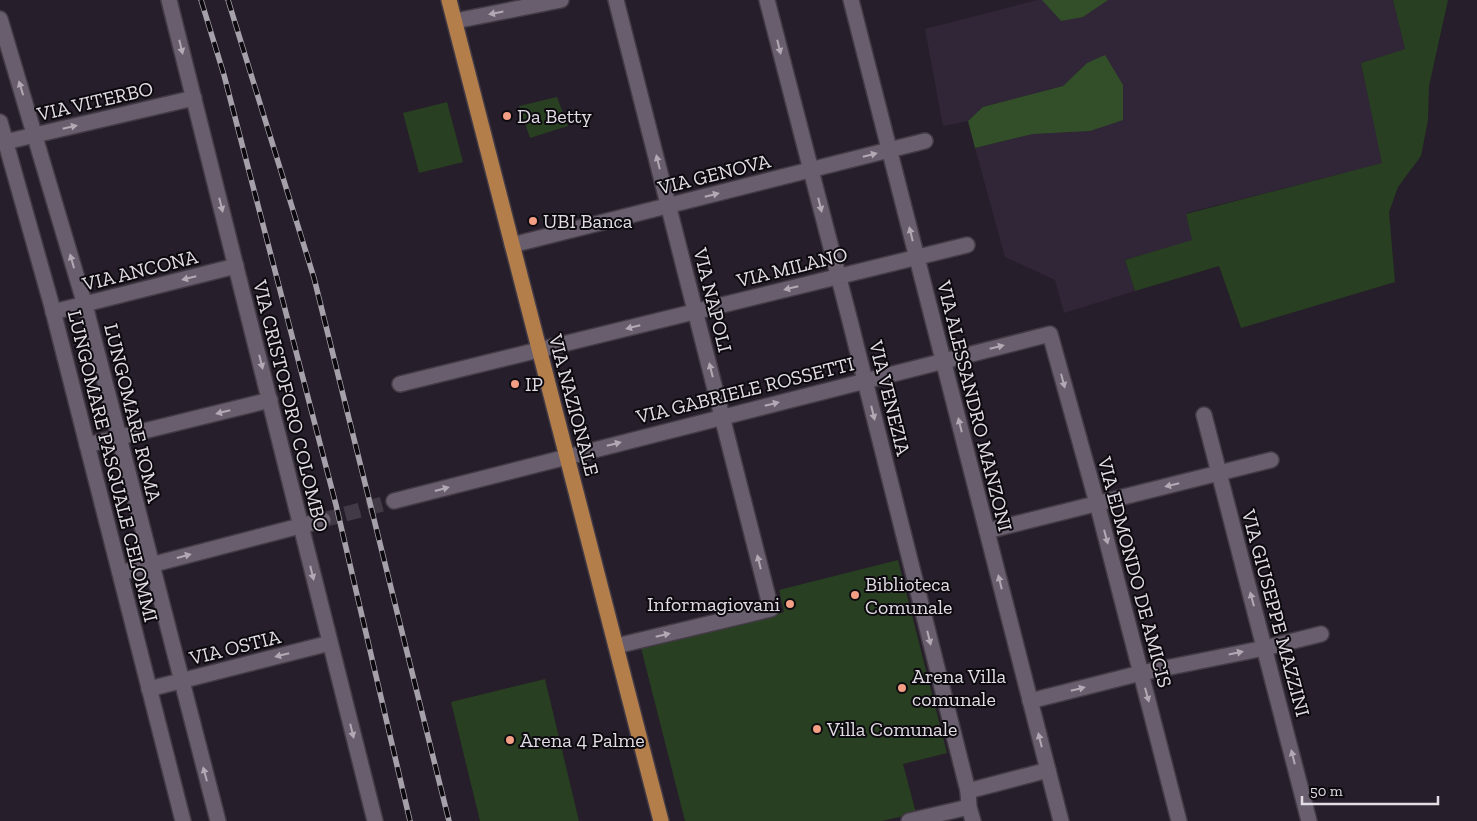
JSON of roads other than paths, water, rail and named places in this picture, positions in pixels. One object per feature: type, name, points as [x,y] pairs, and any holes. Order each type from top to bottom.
[{"type":"main road","name":"VIA NAZIONALE","points":[[449,0],[661,821]]},
{"type":"street","name":"VIA CRISTOFORO COLOMBO","points":[[169,0],[375,821]]},
{"type":"street","points":[[455,21],[561,0]]},
{"type":"street","name":"VIA NAPOLI","points":[[616,0],[772,609],[616,646]]},
{"type":"street","name":"VIA VENEZIA","points":[[767,0],[865,380],[968,791],[971,814]]},
{"type":"street","name":"VIA ALESSANDRO MANZONI","points":[[851,0],[1061,821]]},
{"type":"street","name":"LUNGOMARE ROMA","points":[[0,19],[85,304],[218,821]]},
{"type":"street","name":"VIA VITERBO","points":[[5,142],[194,98]]},
{"type":"street","name":"LUNGOMARE PASQUALE CELOMMI","points":[[0,122],[53,312],[183,821]]},
{"type":"street","name":"VIA GENOVA","points":[[512,246],[925,141]]},
{"type":"street","name":"VIA MILANO","points":[[400,384],[967,245]]},
{"type":"street","name":"VIA ANCONA","points":[[53,312],[236,266]]},
{"type":"street","name":"VIA GABRIELE ROSSETTI","points":[[394,501],[1050,334]]},
{"type":"street","name":"VIA EDMONDO DE AMICIS","points":[[1050,334],[1097,503],[1180,821]]},
{"type":"street","points":[[87,445],[270,400]]},
{"type":"street","name":"VIA GIUSEPPE MAZZINI","points":[[1204,415],[1309,821]]},
{"type":"street","points":[[987,531],[1272,460]]},
{"type":"street","points":[[120,573],[323,520]]},
{"type":"street","points":[[1030,701],[1141,673],[1265,648],[1321,634]]},
{"type":"street","name":"VIA OSTIA","points":[[149,689],[330,643]]},
{"type":"street","points":[[968,791],[1048,770]]},
{"type":"street","points":[[909,821],[971,814]]},
{"type":"tunnel","points":[[323,520],[394,501]]},
{"type":"railway","points":[[201,0],[224,75],[336,505],[410,821]]},
{"type":"railway","points":[[228,0],[314,278],[449,821]]},
{"type":"place","name":"Da Betty","points":[[507,116]]},
{"type":"place","name":"UBI Banca","points":[[533,221]]},
{"type":"place","name":"IP","points":[[515,384]]},
{"type":"place","name":"Biblioteca Comunale","points":[[855,595]]},
{"type":"place","name":"Informagiovani","points":[[790,604]]},
{"type":"place","name":"Arena Villa comunale","points":[[902,688]]},
{"type":"place","name":"Villa Comunale","points":[[817,729]]},
{"type":"place","name":"Arena 4 Palme","points":[[510,740]]}]
